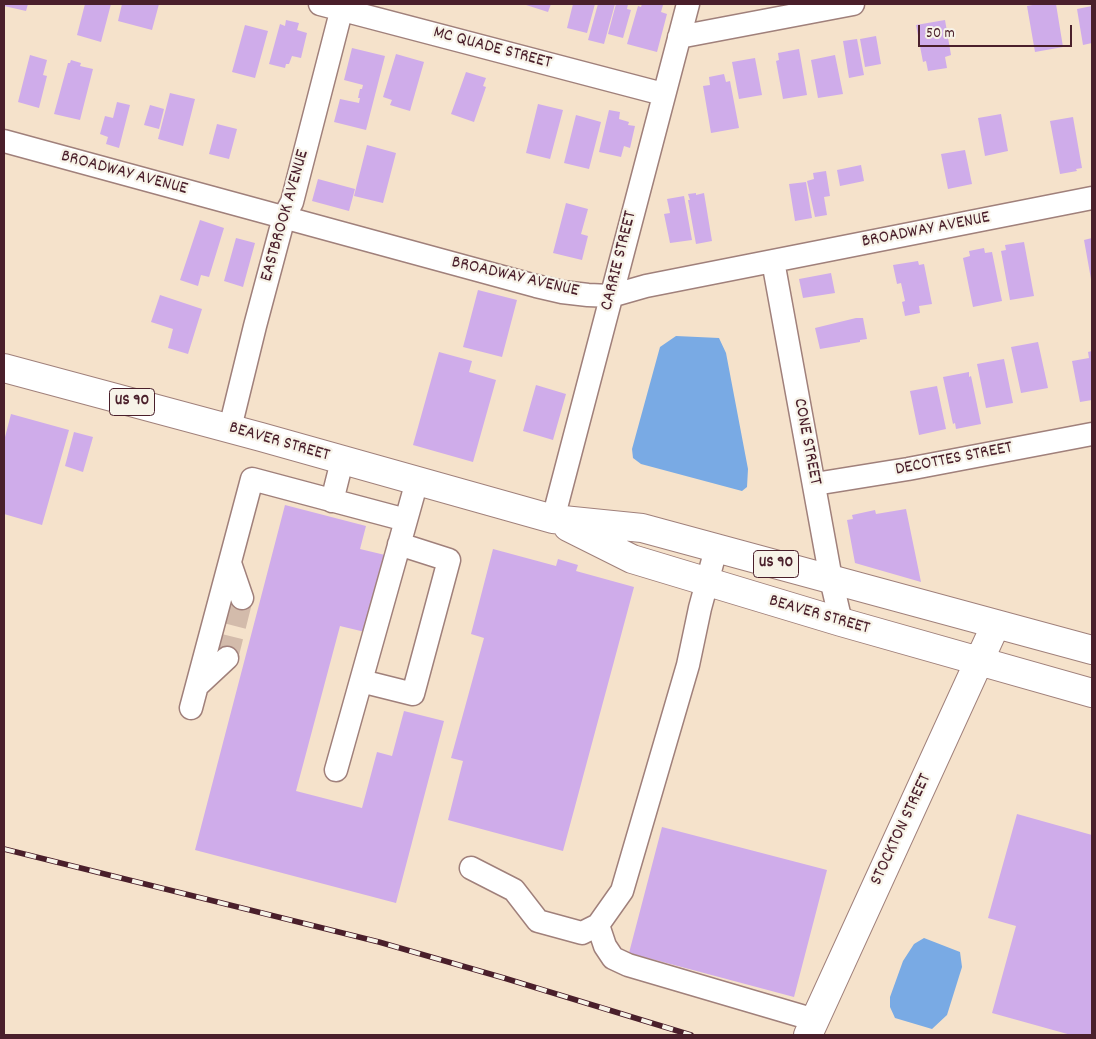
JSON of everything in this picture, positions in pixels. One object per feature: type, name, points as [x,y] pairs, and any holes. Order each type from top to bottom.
[{"type":"main road","name":"BEAVER STREET","points":[[4,368],[230,428],[554,519],[642,528],[1092,650]]},
{"type":"main road","name":"BEAVER STREET","points":[[554,519],[632,559],[841,622],[1092,693]]},
{"type":"main road","name":"STOCKTON STREET","points":[[812,1031],[996,624]]},
{"type":"street","name":"CARRIE STREET","points":[[554,519],[688,4]]},
{"type":"street","points":[[678,37],[853,4]]},
{"type":"street","name":"MC QUADE STREET","points":[[335,6],[664,94]]},
{"type":"street","name":"EASTBROOK AVENUE","points":[[230,428],[284,217],[292,202],[335,6]]},
{"type":"street","name":"BROADWAY AVENUE","points":[[4,141],[536,286],[562,292],[612,296],[646,286],[1092,198]]},
{"type":"street","name":"CONE STREET","points":[[774,261],[796,394],[841,622]]},
{"type":"street","name":"DECOTTES STREET","points":[[814,484],[908,469],[1092,434]]},
{"type":"street","points":[[332,500],[342,461]]},
{"type":"street","points":[[191,708],[252,479],[406,520]]},
{"type":"street","points":[[336,770],[417,481]]},
{"type":"street","points":[[361,681],[413,694],[449,560],[399,544]]},
{"type":"street","points":[[471,868],[514,890],[538,921],[582,933],[598,925],[622,891],[688,665],[706,582],[716,549]]},
{"type":"street","points":[[230,563],[242,598]]},
{"type":"street","points":[[197,686],[227,658]]},
{"type":"street","points":[[598,925],[612,958],[812,1031]]},
{"type":"water","points":[[676,336],[719,338],[726,353],[748,469],[747,487],[742,491],[641,464],[633,458],[632,449],[660,347]]},
{"type":"water","points":[[924,938],[960,952],[962,967],[947,1015],[932,1029],[895,1018],[890,1007],[890,997],[903,961],[914,944]]},
{"type":"building","points":[[4,4],[28,4],[26,11],[4,6]]},
{"type":"building","points":[[85,4],[111,4],[101,42],[77,35]]},
{"type":"building","points":[[122,4],[159,4],[152,30],[118,21]]},
{"type":"building","points":[[523,4],[551,4],[548,12]]},
{"type":"building","points":[[573,4],[595,4],[587,33],[567,28]]},
{"type":"building","points":[[598,4],[615,4],[604,44],[588,40]]},
{"type":"building","points":[[616,4],[628,4],[627,9],[631,10],[623,38],[608,34]]},
{"type":"building","points":[[642,4],[663,5],[661,12],[667,14],[657,52],[627,44],[638,6],[641,7]]},
{"type":"building","points":[[1056,4],[1063,47],[1035,52],[1027,6]]},
{"type":"building","points":[[1092,6],[1092,43],[1083,45],[1077,9]]},
{"type":"building","points":[[286,20],[299,23],[297,30],[307,33],[301,58],[292,56],[285,68],[269,64],[280,24],[285,26]]},
{"type":"building","points":[[945,20],[951,55],[945,57],[947,68],[928,71],[926,61],[923,62],[916,25]]},
{"type":"building","points":[[245,25],[268,31],[255,78],[232,72]]},
{"type":"building","points":[[876,36],[881,64],[865,67],[860,39]]},
{"type":"building","points":[[857,39],[864,75],[849,78],[843,41]]},
{"type":"building","points":[[352,48],[385,56],[366,130],[334,122],[340,99],[359,103],[360,89],[362,89],[363,85],[344,80]]},
{"type":"building","points":[[799,49],[807,95],[783,99],[776,61],[779,60],[778,53]]},
{"type":"building","points":[[396,54],[424,62],[410,111],[390,105],[392,100],[383,97]]},
{"type":"building","points":[[30,55],[47,60],[43,75],[47,76],[39,108],[18,102]]},
{"type":"building","points":[[835,55],[843,94],[818,98],[811,60]]},
{"type":"building","points":[[755,58],[762,95],[739,99],[732,62]]},
{"type":"building","points":[[71,60],[81,63],[80,66],[93,69],[80,120],[54,114],[68,63]]},
{"type":"building","points":[[466,72],[486,78],[483,86],[486,87],[474,122],[451,114]]},
{"type":"building","points":[[724,74],[726,82],[730,81],[739,128],[711,133],[703,86],[710,85],[709,77]]},
{"type":"building","points":[[170,93],[195,99],[183,146],[158,139]]},
{"type":"building","points":[[117,102],[130,105],[119,148],[106,144],[108,137],[100,134],[105,116],[113,118]]},
{"type":"building","points":[[538,104],[563,110],[550,159],[526,153]]},
{"type":"building","points":[[150,105],[164,109],[159,129],[144,125]]},
{"type":"building","points":[[609,110],[620,112],[619,119],[629,122],[628,125],[635,126],[630,148],[624,146],[621,157],[599,152]]},
{"type":"building","points":[[1001,114],[1008,151],[985,156],[978,118]]},
{"type":"building","points":[[576,115],[601,122],[589,169],[564,163]]},
{"type":"building","points":[[1073,117],[1082,168],[1076,169],[1077,171],[1060,174],[1050,121]]},
{"type":"building","points":[[217,124],[237,129],[229,159],[209,154]]},
{"type":"building","points":[[367,145],[396,153],[383,203],[354,196]]},
{"type":"building","points":[[965,150],[972,184],[948,189],[941,154]]},
{"type":"building","points":[[861,165],[864,181],[840,186],[837,170]]},
{"type":"building","points":[[826,171],[830,196],[824,197],[827,215],[815,217],[807,181],[814,179],[813,173]]},
{"type":"building","points":[[318,179],[355,189],[349,211],[312,201]]},
{"type":"building","points":[[806,182],[812,218],[795,221],[789,184]]},
{"type":"building","points":[[696,193],[696,195],[704,193],[712,241],[696,244],[688,194]]},
{"type":"building","points":[[684,196],[692,240],[670,243],[664,214],[670,213],[667,199]]},
{"type":"building","points":[[566,203],[588,209],[581,234],[588,236],[582,260],[553,253]]},
{"type":"building","points":[[200,220],[224,228],[209,277],[201,275],[198,286],[180,280]]},
{"type":"building","points":[[236,238],[255,243],[243,287],[224,281]]},
{"type":"building","points":[[1092,238],[1092,279],[1091,279],[1084,240]]},
{"type":"building","points":[[1024,242],[1034,296],[1010,300],[1001,251],[1006,250],[1005,245]]},
{"type":"building","points":[[984,248],[985,253],[992,252],[1002,301],[973,307],[963,258],[970,256],[969,251]]},
{"type":"building","points":[[918,261],[919,265],[924,264],[932,304],[919,306],[920,313],[905,316],[902,302],[905,301],[901,283],[897,284],[893,265]]},
{"type":"building","points":[[831,273],[835,293],[803,298],[799,279]]},
{"type":"building","points":[[478,290],[517,300],[502,357],[463,347]]},
{"type":"building","points":[[160,295],[202,309],[188,354],[168,348],[173,329],[151,322]]},
{"type":"building","points":[[863,318],[867,339],[820,349],[815,328]]},
{"type":"building","points":[[1038,342],[1048,388],[1021,393],[1011,347]]},
{"type":"building","points":[[1092,351],[1092,400],[1080,402],[1072,361],[1089,358],[1088,352]]},
{"type":"building","points":[[439,352],[472,361],[469,372],[496,380],[473,462],[413,445]]},
{"type":"building","points":[[1004,359],[1013,403],[986,408],[977,364]]},
{"type":"building","points":[[969,372],[981,424],[956,429],[955,423],[953,424],[943,377]]},
{"type":"building","points":[[536,385],[566,394],[553,440],[523,431]]},
{"type":"building","points":[[937,386],[946,429],[919,435],[910,391]]},
{"type":"building","points":[[11,414],[69,430],[42,525],[4,514],[4,441]]},
{"type":"building","points":[[74,432],[93,437],[83,472],[65,466]]},
{"type":"building","points":[[285,505],[366,526],[360,549],[385,555],[365,632],[340,626],[296,791],[362,808],[377,752],[392,756],[404,711],[444,721],[396,903],[195,850]]},
{"type":"building","points":[[906,509],[921,582],[855,563],[847,520],[853,519],[852,515],[875,510],[876,514]]},
{"type":"building","points":[[493,549],[556,566],[558,559],[578,565],[576,571],[634,587],[563,851],[448,820],[463,761],[451,758],[484,638],[471,634]]},
{"type":"building","points":[[1017,814],[1092,835],[1092,1035],[1071,1035],[992,1013],[1016,926],[988,918]]},
{"type":"building","points":[[662,827],[827,870],[794,997],[629,953]]},
{"type":"tunnel","points":[[227,658],[242,598]]},
{"type":"railway","points":[[4,849],[379,942],[691,1035]]}]
